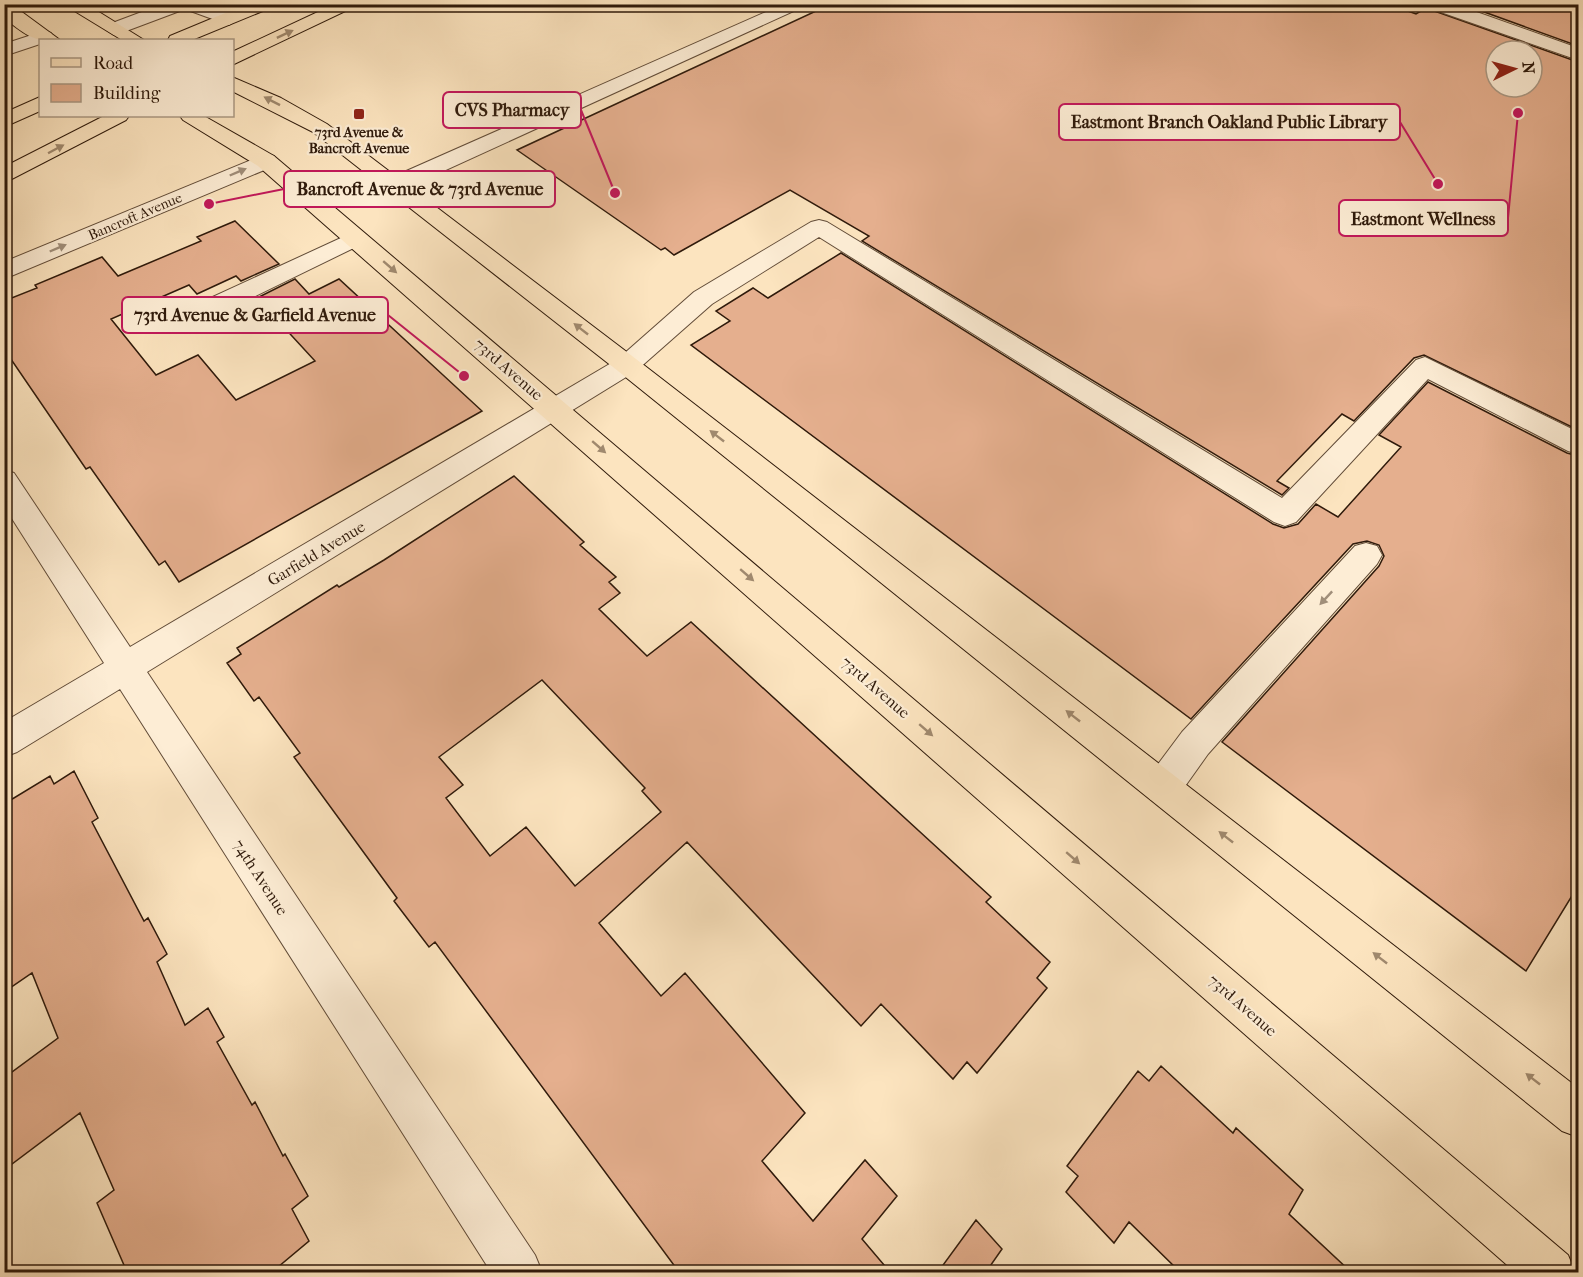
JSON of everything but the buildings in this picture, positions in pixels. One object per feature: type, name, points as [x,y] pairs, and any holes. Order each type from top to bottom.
[{"type":"main road","points":[[72,4],[133,39]]},
{"type":"main road","points":[[179,39],[264,4]]},
{"type":"main road","points":[[234,58],[351,4]]},
{"type":"main road","points":[[4,8],[30,29],[47,38]]},
{"type":"main road","points":[[234,84],[274,102],[320,128],[627,365],[1578,1115]]},
{"type":"main road","points":[[4,121],[39,104]]},
{"type":"main road","points":[[4,177],[117,117]]},
{"type":"main road","name":"73rd Avenue","points":[[192,117],[221,131],[266,161],[1551,1272]]},
{"type":"street","points":[[114,29],[181,4]]},
{"type":"street","points":[[190,4],[229,19]]},
{"type":"street","points":[[394,185],[800,4]]},
{"type":"street","points":[[1435,4],[1578,54]]},
{"type":"street","points":[[4,50],[39,40]]},
{"type":"street","name":"Bancroft Avenue","points":[[4,271],[266,161]]},
{"type":"street","name":"Garfield Avenue","points":[[4,741],[627,365],[703,298],[819,227],[1285,514],[1425,366],[1578,444]]},
{"type":"street","points":[[189,318],[356,238]]},
{"type":"street","name":"74th Avenue","points":[[4,481],[518,1272]]},
{"type":"street","points":[[1164,787],[1195,743],[1366,555]]},
{"type":"place","name":"Eastmont Wellness","points":[[1518,113]]},
{"type":"place","name":"73rd Avenue & Bancroft Avenue","points":[[359,114]]},
{"type":"place","name":"Eastmont Branch Oakland Public Library","points":[[1438,184]]},
{"type":"place","name":"CVS Pharmacy","points":[[615,193]]},
{"type":"place","name":"Bancroft Avenue & 73rd Avenue","points":[[209,204]]},
{"type":"place","name":"73rd Avenue & Garfield Avenue","points":[[464,376]]}]
